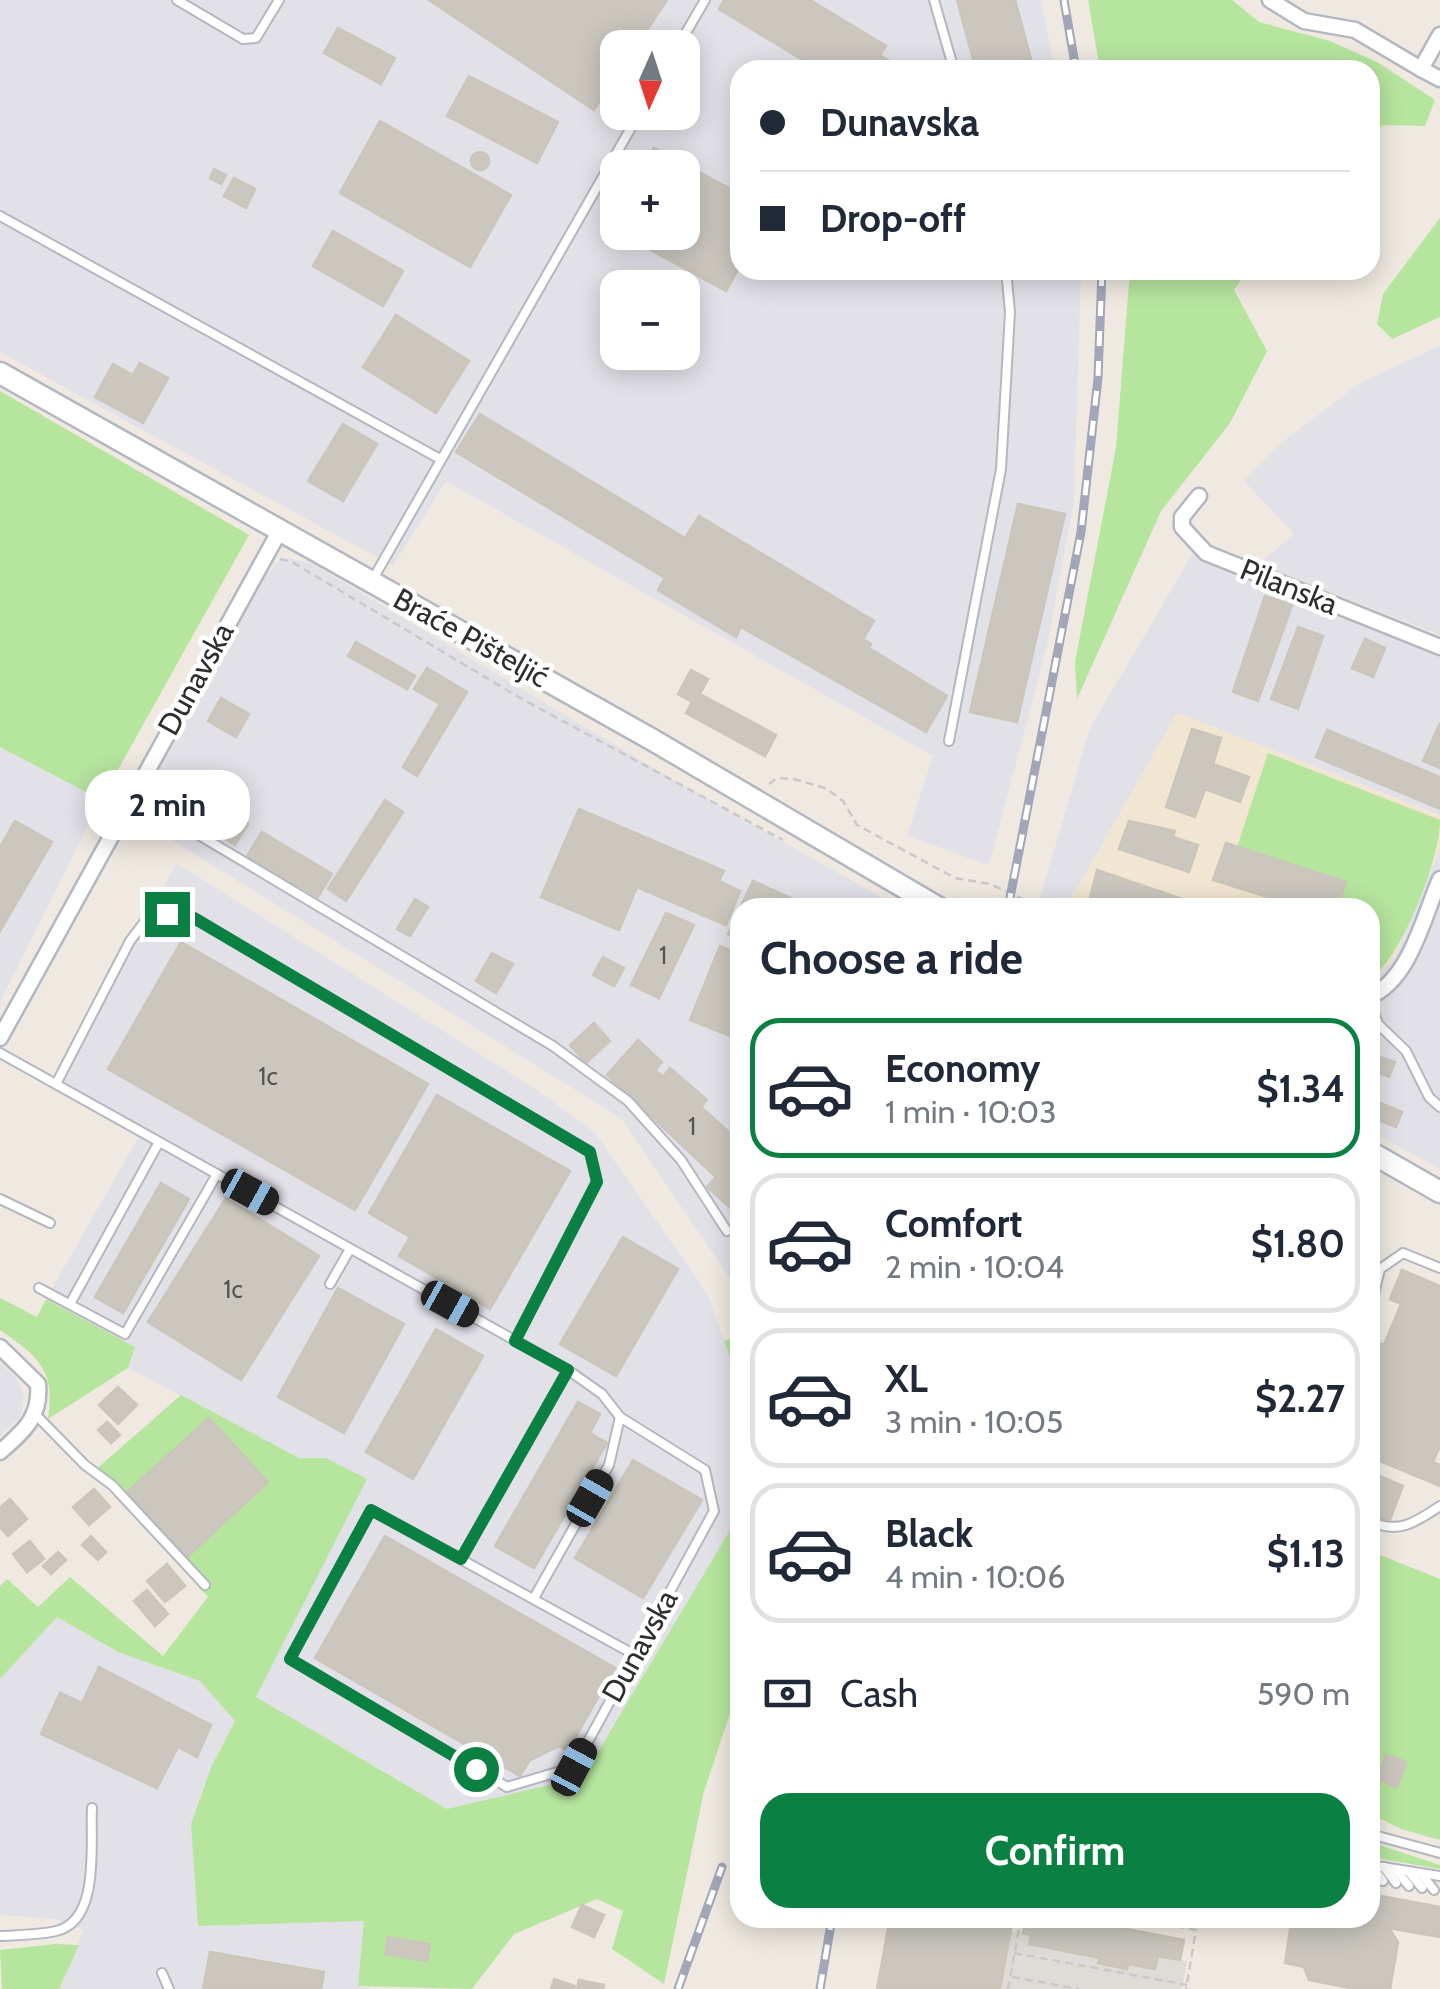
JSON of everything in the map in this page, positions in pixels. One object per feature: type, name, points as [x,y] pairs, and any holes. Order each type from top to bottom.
[{"type":"street","points":[[1270,0],[1304,21],[1355,30],[1440,79]]},
{"type":"street","points":[[1421,69],[1440,36]]},
{"type":"street","name":"Braće Pišteljić","points":[[0,374],[651,739],[796,836],[919,898]]},
{"type":"street","name":"Pilanska","points":[[1199,496],[1182,517],[1182,527],[1206,553],[1440,647]]},
{"type":"street","name":"Dunavska","points":[[0,1038],[279,532]]},
{"type":"street","points":[[1380,992],[1400,970],[1440,879]]},
{"type":"street","points":[[1380,1158],[1440,1192]]},
{"type":"street","points":[[0,1347],[38,1384],[36,1416],[0,1452]]},
{"type":"lane","points":[[177,0],[244,40],[256,38],[278,0]]},
{"type":"lane","points":[[688,30],[705,0]]},
{"type":"lane","points":[[933,1],[951,60]]},
{"type":"lane","points":[[370,583],[630,130]]},
{"type":"lane","points":[[0,216],[440,459]]},
{"type":"lane","points":[[949,741],[1001,469],[1010,312],[1007,280]]},
{"type":"lane","points":[[132,795],[553,1046],[628,1101],[681,1160],[727,1231]]},
{"type":"lane","points":[[56,1084],[148,916],[194,918],[590,1152],[597,1182],[515,1341]]},
{"type":"lane","points":[[1380,1026],[1406,1051],[1429,1097],[1440,1107]]},
{"type":"lane","name":"Dunavska","points":[[0,1052],[568,1370],[602,1394],[620,1417],[705,1470],[714,1511],[635,1656],[574,1767],[507,1787],[290,1659],[371,1510],[635,1656]]},
{"type":"lane","points":[[70,1304],[159,1142]]},
{"type":"lane","points":[[38,1288],[125,1334],[217,1174]]},
{"type":"lane","points":[[0,1200],[50,1223]]},
{"type":"lane","points":[[330,1284],[350,1249]]},
{"type":"lane","points":[[1380,1269],[1403,1253],[1440,1268]]},
{"type":"lane","points":[[461,1559],[568,1370]]},
{"type":"lane","points":[[36,1416],[85,1465],[112,1485],[205,1585]]},
{"type":"lane","points":[[534,1598],[609,1465],[620,1417]]},
{"type":"lane","points":[[1380,1525],[1387,1529],[1413,1524],[1440,1506]]},
{"type":"lane","points":[[0,1936],[60,1931],[80,1916],[88,1883],[92,1808]]},
{"type":"lane","points":[[1380,1837],[1440,1853]]},
{"type":"lane","points":[[1380,1866],[1436,1875],[1437,1887]]},
{"type":"lane","points":[[1383,1866],[1396,1883]]},
{"type":"lane","points":[[1395,1868],[1409,1886]]},
{"type":"lane","points":[[1408,1870],[1422,1888]]},
{"type":"lane","points":[[1420,1872],[1437,1887]]},
{"type":"lane","points":[[1380,1877],[1383,1881]]},
{"type":"lane","points":[[162,1973],[168,1989]]},
{"type":"path","points":[[264,559],[292,562],[522,699],[796,836]]},
{"type":"path","points":[[765,787],[777,778],[826,788],[843,801],[857,825],[955,878],[990,884],[1020,898]]},
{"type":"path","points":[[1008,1989],[1019,1928]]},
{"type":"path","points":[[1014,1953],[1186,1987],[1196,1930],[1188,1928]]},
{"type":"path","points":[[1010,1976],[1080,1989]]},
{"type":"shaded area","points":[[0,0],[1041,0],[1053,60],[730,60],[730,280],[1081,280],[1074,501],[1047,646],[989,865],[907,836],[933,756],[446,481],[393,566],[0,352]]},
{"type":"shaded area","points":[[1440,346],[1440,635],[1259,564],[1294,534],[1244,481],[1285,440],[1362,382]]},
{"type":"shaded area","points":[[1192,555],[1440,651],[1440,815],[1177,713],[1072,898],[1040,898],[1090,728]]},
{"type":"shaded area","points":[[283,557],[313,564],[682,785],[883,898],[730,898],[730,1279],[621,1118],[130,814],[263,578]]},
{"type":"shaded area","points":[[1177,713],[1440,815],[1440,849],[1395,957],[1380,974],[1380,898],[1072,898]]},
{"type":"shaded area","points":[[0,747],[101,800],[0,1002]]},
{"type":"shaded area","points":[[1440,849],[1440,1169],[1380,1136],[1380,971],[1395,957]]},
{"type":"shaded area","points":[[176,863],[534,1088],[595,1133],[707,1293],[730,1357],[730,1530],[583,1777],[447,1809],[256,1697],[326,1458],[299,1458],[128,1368],[134,1347],[46,1299],[141,1133],[56,1084]]},
{"type":"shaded area","points":[[0,1363],[16,1378],[24,1395],[21,1416],[0,1436]]},
{"type":"shaded area","points":[[57,1617],[118,1652],[200,1681],[235,1721],[212,1765],[365,1920],[358,1985],[372,1989],[59,1989],[84,1930],[55,1919],[0,1915],[0,1679]]},
{"type":"shaded area","points":[[1011,1931],[1031,1935],[1030,1944],[1100,1958],[1099,1963],[1126,1969],[1128,1964],[1155,1969],[1158,1956],[1187,1961],[1182,1989],[1000,1989]]},
{"type":"green space","points":[[1088,0],[1232,0],[1259,22],[1330,41],[1373,60],[1098,60]]},
{"type":"green space","points":[[1380,64],[1435,100],[1425,126],[1380,128]]},
{"type":"green space","points":[[1440,218],[1440,317],[1392,339],[1377,324],[1383,294]]},
{"type":"green space","points":[[1129,280],[1241,280],[1234,290],[1267,351],[1230,423],[1161,511],[1077,699],[1075,662],[1116,448]]},
{"type":"green space","points":[[0,391],[249,535],[101,800],[0,747]]},
{"type":"green space","points":[[1268,753],[1440,820],[1434,858],[1417,906],[1380,970],[1380,898],[1340,898],[1346,882],[1237,847]]},
{"type":"green space","points":[[0,1298],[37,1317],[46,1299],[135,1347],[128,1368],[48,1419],[46,1376],[25,1348],[0,1330]]},
{"type":"green space","points":[[181,1395],[299,1458],[326,1458],[367,1479],[256,1697],[447,1809],[583,1777],[730,1530],[730,1714],[704,1791],[664,1984],[612,1949],[623,1911],[597,1899],[514,1934],[472,1989],[358,1986],[364,1921],[198,1926],[191,1824],[212,1765],[235,1721],[200,1681],[118,1652],[57,1617],[0,1679],[0,1586],[7,1579],[38,1607],[70,1577],[163,1656],[208,1597],[93,1472]]},
{"type":"green space","points":[[1380,1555],[1440,1579],[1440,1840],[1401,1829],[1380,1818]]},
{"type":"green space","points":[[1380,1845],[1440,1865],[1440,1869],[1380,1859]]},
{"type":"green space","points":[[79,1945],[59,1989],[2,1989],[0,1950]]},
{"type":"building","points":[[429,0],[667,0],[647,30],[600,30],[600,101],[594,110]]},
{"type":"building","points":[[724,0],[810,0],[886,46],[880,55],[888,60],[803,60],[719,9]]},
{"type":"building","points":[[957,0],[1015,0],[1031,60],[973,60]]},
{"type":"building","points":[[338,28],[395,58],[381,84],[324,53]]},
{"type":"building","points":[[469,76],[558,122],[537,163],[447,116]]},
{"type":"building","points":[[380,121],[511,195],[470,267],[340,193]]},
{"type":"building","points":[[480,152],[487,154],[487,168],[480,170],[473,168],[471,161],[473,154]]},
{"type":"building","points":[[214,169],[226,175],[221,184],[210,178]]},
{"type":"building","points":[[700,173],[730,189],[732,280],[726,291],[700,277],[700,270],[688,270],[651,250],[700,250]]},
{"type":"building","points":[[234,178],[255,189],[246,208],[224,196]]},
{"type":"building","points":[[333,231],[403,271],[383,306],[313,266]]},
{"type":"building","points":[[396,315],[469,361],[436,413],[363,367]]},
{"type":"building","points":[[140,363],[168,378],[143,423],[95,397],[113,364],[133,375]]},
{"type":"building","points":[[480,414],[685,538],[699,516],[874,621],[863,639],[871,644],[869,648],[947,696],[926,732],[741,627],[736,637],[658,590],[665,578],[456,452]]},
{"type":"building","points":[[343,424],[377,444],[343,501],[308,481]]},
{"type":"building","points":[[1018,504],[1065,514],[1017,722],[970,712]]},
{"type":"building","points":[[1265,596],[1292,605],[1258,701],[1233,692]]},
{"type":"building","points":[[1298,627],[1323,636],[1298,709],[1271,699]]},
{"type":"building","points":[[1365,639],[1385,648],[1373,677],[1352,668]]},
{"type":"building","points":[[356,642],[415,676],[407,689],[348,656]]},
{"type":"building","points":[[427,668],[467,692],[417,776],[403,767],[440,704],[414,689]]},
{"type":"building","points":[[691,670],[708,679],[700,694],[776,735],[765,756],[686,713],[692,702],[678,694]]},
{"type":"building","points":[[221,698],[249,714],[236,737],[208,721]]},
{"type":"building","points":[[1440,723],[1440,768],[1423,761]]},
{"type":"building","points":[[1192,729],[1221,738],[1213,764],[1249,777],[1240,802],[1205,789],[1195,817],[1166,807]]},
{"type":"building","points":[[1327,730],[1440,777],[1440,809],[1316,757]]},
{"type":"building","points":[[165,775],[248,824],[235,845],[153,796]]},
{"type":"building","points":[[385,800],[403,812],[346,901],[328,889]]},
{"type":"building","points":[[579,809],[724,871],[719,881],[740,891],[737,898],[730,898],[726,925],[637,887],[619,930],[541,897]]},
{"type":"building","points":[[15,821],[52,842],[0,931],[0,847]]},
{"type":"building","points":[[1129,821],[1175,831],[1173,837],[1198,845],[1189,872],[1119,849]]},
{"type":"building","points":[[262,832],[332,874],[318,897],[247,856]]},
{"type":"building","points":[[1226,843],[1346,882],[1340,898],[1271,898],[1213,880]]},
{"type":"building","points":[[1097,870],[1179,898],[1090,898]]},
{"type":"building","points":[[753,881],[791,898],[745,898]]},
{"type":"building","points":[[415,899],[428,907],[410,936],[397,929]]},
{"type":"building","points":[[666,913],[694,925],[659,998],[631,985]]},
{"type":"building","points":[[181,942],[428,1084],[355,1210],[108,1069]]},
{"type":"building","points":[[720,946],[730,950],[730,1036],[690,1020]]},
{"type":"building","points":[[492,953],[513,964],[496,993],[476,981]]},
{"type":"building","points":[[603,957],[624,968],[614,986],[593,975]]},
{"type":"building","points":[[594,1023],[610,1041],[586,1063],[570,1045]]},
{"type":"building","points":[[638,1040],[662,1062],[655,1070],[663,1077],[670,1068],[707,1100],[701,1107],[730,1133],[730,1207],[707,1187],[716,1177],[607,1075]]},
{"type":"building","points":[[1380,1057],[1395,1062],[1389,1077],[1380,1073]]},
{"type":"building","points":[[437,1095],[570,1171],[490,1309],[399,1256],[410,1237],[369,1213]]},
{"type":"building","points":[[1380,1103],[1402,1112],[1396,1127],[1380,1121]]},
{"type":"building","points":[[161,1183],[189,1199],[123,1313],[95,1297]]},
{"type":"building","points":[[226,1198],[319,1256],[241,1380],[148,1322]]},
{"type":"building","points":[[623,1237],[678,1269],[616,1376],[560,1344]]},
{"type":"building","points":[[1402,1270],[1440,1286],[1440,1446],[1433,1462],[1440,1465],[1440,1486],[1380,1461],[1380,1343],[1384,1345],[1401,1304],[1390,1299]]},
{"type":"building","points":[[338,1288],[404,1324],[344,1433],[278,1397]]},
{"type":"building","points":[[436,1329],[483,1356],[413,1479],[366,1452]]},
{"type":"building","points":[[118,1387],[137,1405],[118,1424],[99,1405]]},
{"type":"building","points":[[578,1402],[600,1414],[590,1433],[607,1443],[534,1568],[495,1546]]},
{"type":"building","points":[[209,1418],[268,1482],[187,1557],[127,1492]]},
{"type":"building","points":[[107,1422],[120,1435],[111,1443],[98,1430]]},
{"type":"building","points":[[633,1460],[702,1500],[643,1598],[575,1558]]},
{"type":"building","points":[[1380,1476],[1403,1486],[1389,1522],[1380,1519]]},
{"type":"building","points":[[94,1489],[110,1507],[89,1525],[73,1507]]},
{"type":"building","points":[[10,1499],[27,1519],[8,1536],[0,1527],[0,1508]]},
{"type":"building","points":[[91,1536],[106,1552],[98,1560],[82,1545]]},
{"type":"building","points":[[385,1536],[615,1668],[568,1750],[559,1746],[529,1761],[520,1776],[315,1658]]},
{"type":"building","points":[[30,1541],[44,1559],[27,1572],[13,1554]]},
{"type":"building","points":[[58,1552],[66,1560],[51,1574],[43,1566]]},
{"type":"building","points":[[167,1564],[185,1586],[165,1602],[147,1581]]},
{"type":"building","points":[[147,1590],[168,1614],[155,1626],[134,1601]]},
{"type":"building","points":[[99,1667],[211,1725],[197,1757],[178,1747],[157,1788],[41,1734],[60,1693],[82,1703]]},
{"type":"building","points":[[1386,1755],[1406,1762],[1397,1787],[1380,1780]]},
{"type":"building","points":[[1380,1896],[1440,1907],[1440,1937],[1380,1927]]},
{"type":"building","points":[[582,1905],[604,1915],[594,1937],[572,1927]]},
{"type":"building","points":[[1380,1927],[1389,1928],[1398,1942],[1390,1989],[1355,1989],[1309,1980],[1304,1967],[1285,1963],[1290,1928]]},
{"type":"building","points":[[888,1928],[1011,1928],[1000,1989],[877,1989]]},
{"type":"building","points":[[1024,1928],[1122,1928],[1184,1940],[1180,1960],[1158,1956],[1155,1969],[1128,1964],[1127,1969],[1098,1963],[1100,1958],[1029,1944],[1031,1935],[1023,1933]]},
{"type":"building","points":[[388,1937],[430,1944],[427,1961],[385,1954]]},
{"type":"building","points":[[210,1952],[324,1972],[321,1989],[203,1989]]},
{"type":"building","points":[[554,1979],[575,1986],[574,1989],[551,1989]]},
{"type":"building","points":[[579,1980],[604,1985],[603,1989],[577,1989]]},
{"type":"railway","points":[[1064,0],[1074,60]]},
{"type":"railway","points":[[1010,898],[1081,532],[1098,378],[1102,280]]},
{"type":"railway","points":[[678,1989],[722,1867]]},
{"type":"railway","points":[[820,1989],[830,1928]]},
{"type":"route","points":[[167,914],[194,918],[590,1152],[596,1163],[597,1182],[515,1341],[568,1370],[461,1559],[371,1510],[290,1659],[476,1769]]}]
